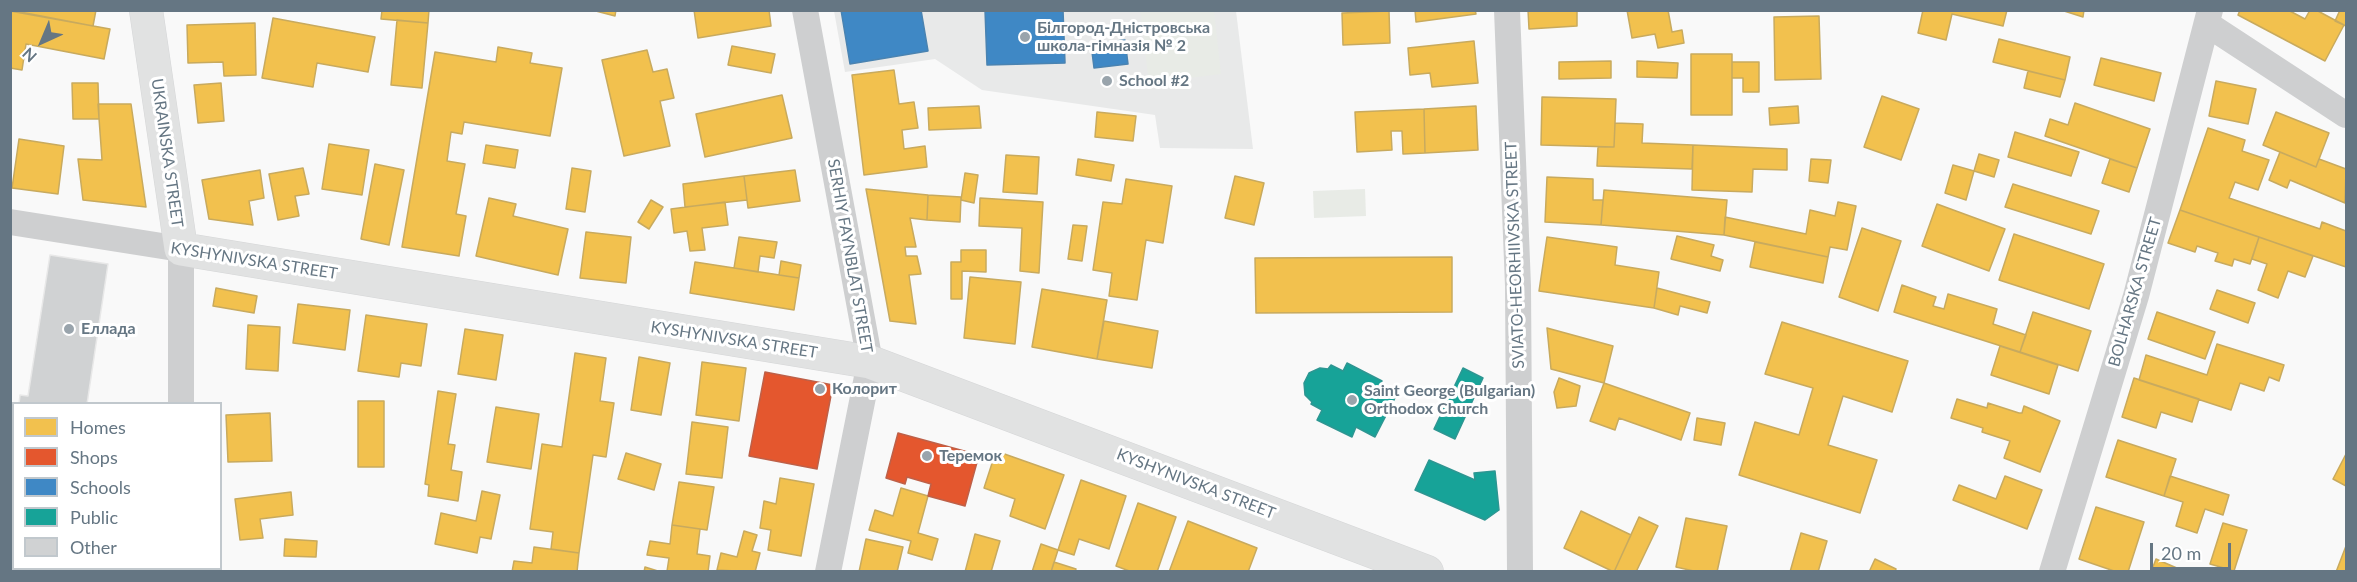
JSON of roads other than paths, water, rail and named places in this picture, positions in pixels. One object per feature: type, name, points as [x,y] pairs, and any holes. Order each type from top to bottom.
[{"type":"main road","name":"UKRAINSKA STREET","points":[[146,10],[181,249]]},
{"type":"main road","name":"KYSHYNIVSKA STREET","points":[[181,249],[870,362],[1427,572]]},
{"type":"street","name":"SERHIY FAYNBLAT STREET","points":[[805,10],[870,362],[828,572]]},
{"type":"street","name":"SVIATO-HEORHIIVSKA STREET","points":[[1507,10],[1518,286],[1520,572]]},
{"type":"street","points":[[2209,17],[2346,115]]},
{"type":"street","name":"BOLHARSKA STREET","points":[[2052,572],[2136,296],[2209,17]]},
{"type":"street","name":"KYSHYNIVSKA STREET","points":[[10,222],[181,249]]},
{"type":"street","name":"UKRAINSKA STREET","points":[[181,249],[181,402]]},
{"type":"place","name":"Білгород-Дністровська школа-гімназія № 2","points":[[1025,37]]},
{"type":"place","name":"School #2","points":[[1107,81]]},
{"type":"place","name":"Еллада","points":[[69,329]]},
{"type":"place","name":"Колорит","points":[[820,389]]},
{"type":"place","name":"Saint George (Bulgarian) Orthodox Church","points":[[1352,400]]},
{"type":"place","name":"Теремок","points":[[927,456]]}]
